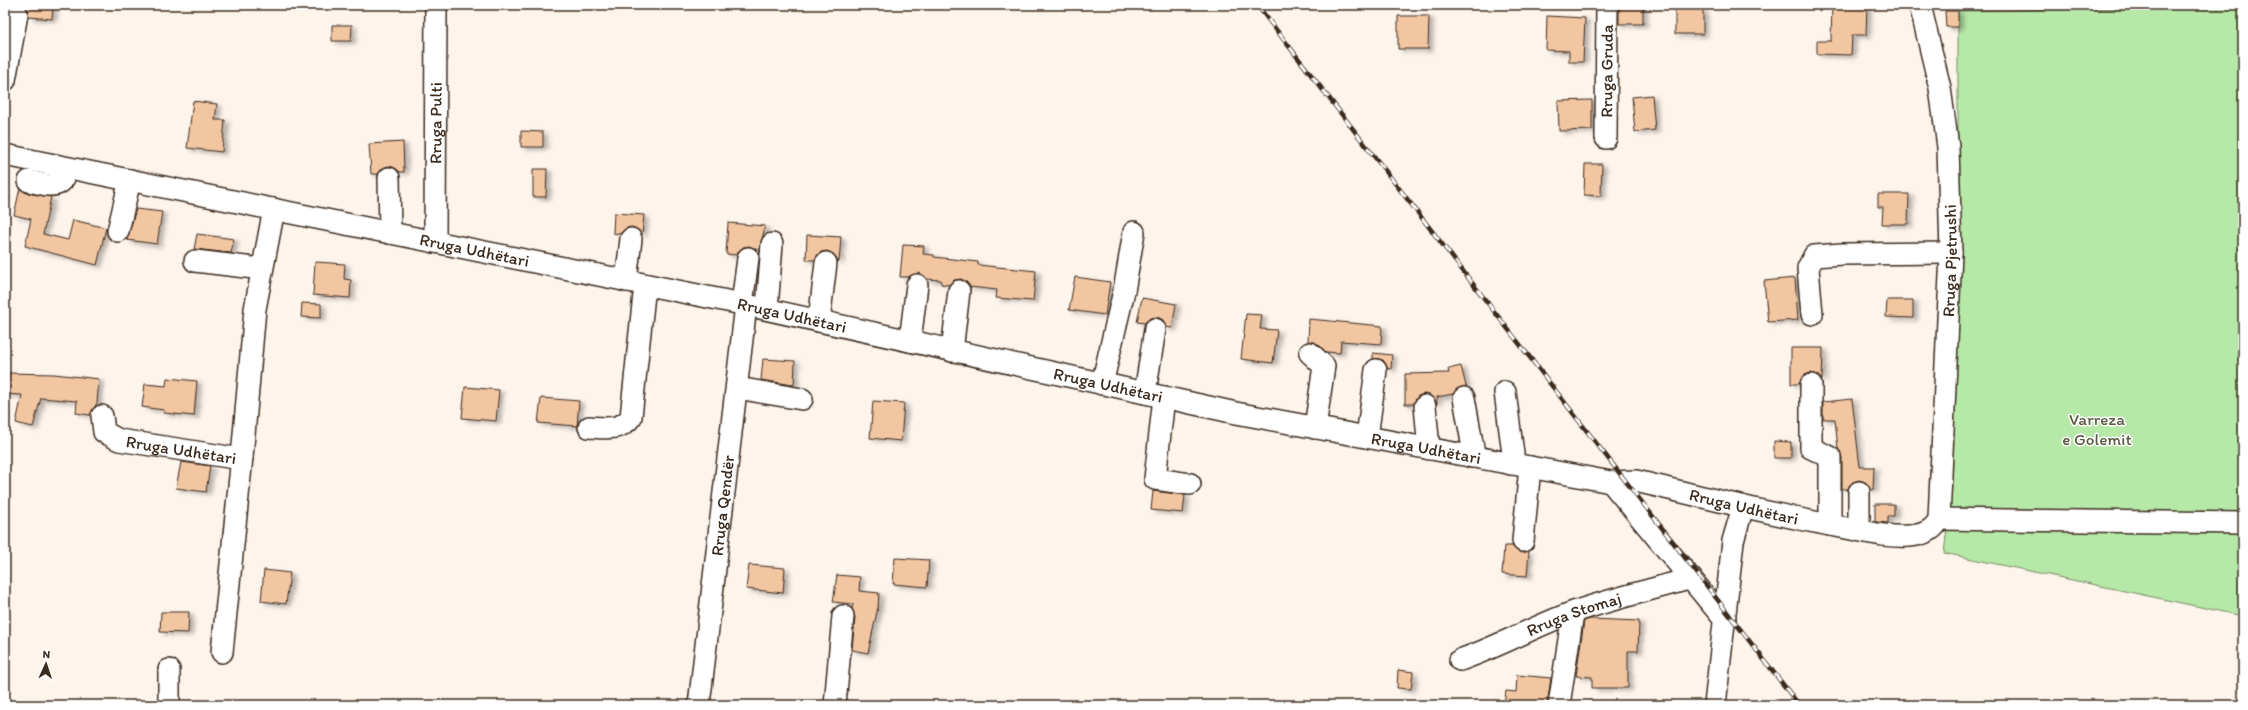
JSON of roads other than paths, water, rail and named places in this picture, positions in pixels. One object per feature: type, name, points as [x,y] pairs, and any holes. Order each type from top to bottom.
[{"type":"street","name":"Rruga Pulti","points":[[435,242],[436,5]]},
{"type":"street","name":"Rruga Gruda","points":[[1606,138],[1607,5]]},
{"type":"street","name":"Rruga Pjetrushi","points":[[1920,5],[1940,88],[1948,147],[1951,253],[1944,519]]},
{"type":"street","points":[[5,80],[17,14]]},
{"type":"street","name":"Rruga Udhëtari","points":[[5,155],[744,305],[1102,384],[1315,428],[1611,482],[1636,481],[1830,525],[1887,535],[1914,536],[1930,530],[1944,519]]},
{"type":"street","points":[[29,181],[52,186],[60,184],[66,175],[68,168]]},
{"type":"street","points":[[389,178],[390,233]]},
{"type":"street","points":[[118,231],[130,180]]},
{"type":"street","name":"Rruga Udhëtari","points":[[102,416],[104,432],[119,440],[235,458],[242,457],[255,309],[274,210]]},
{"type":"street","points":[[1102,384],[1124,290],[1134,232]]},
{"type":"street","points":[[589,427],[617,427],[626,424],[631,417],[636,283],[631,238]]},
{"type":"street","points":[[1812,314],[1808,268],[1814,256],[1842,254],[1951,253]]},
{"type":"street","name":"Rruga Qendër","points":[[699,705],[737,388],[744,305],[754,255],[766,310]]},
{"type":"street","points":[[195,261],[262,269]]},
{"type":"street","points":[[819,321],[826,263]]},
{"type":"street","points":[[910,341],[918,285]]},
{"type":"street","points":[[952,350],[959,291]]},
{"type":"street","points":[[1155,329],[1155,479],[1190,484]]},
{"type":"street","points":[[1310,353],[1324,366],[1315,428]]},
{"type":"street","points":[[1367,438],[1376,370]]},
{"type":"street","points":[[1812,385],[1811,448],[1830,457],[1830,525]]},
{"type":"street","points":[[737,388],[802,399]]},
{"type":"street","points":[[1505,392],[1513,454],[1520,466],[1523,541]]},
{"type":"street","points":[[1464,398],[1473,448],[1472,457]]},
{"type":"street","points":[[1425,406],[1429,449]]},
{"type":"street","points":[[222,652],[242,457]]},
{"type":"street","points":[[1611,482],[1692,578],[1725,620]]},
{"type":"street","points":[[1858,530],[1860,492]]},
{"type":"street","points":[[1715,705],[1733,541],[1743,506]]},
{"type":"street","points":[[1944,519],[2243,523]]},
{"type":"street","name":"Rruga Stomaj","points":[[1460,660],[1488,650],[1527,630],[1572,613],[1692,578]]},
{"type":"street","points":[[1559,705],[1572,613]]},
{"type":"street","points":[[835,705],[844,616]]},
{"type":"street","points":[[169,670],[169,705]]},
{"type":"railway","points":[[1257,5],[1799,705]]},
{"type":"park label","name":"Varreza e Golemit","points":[[2097,429]]}]
